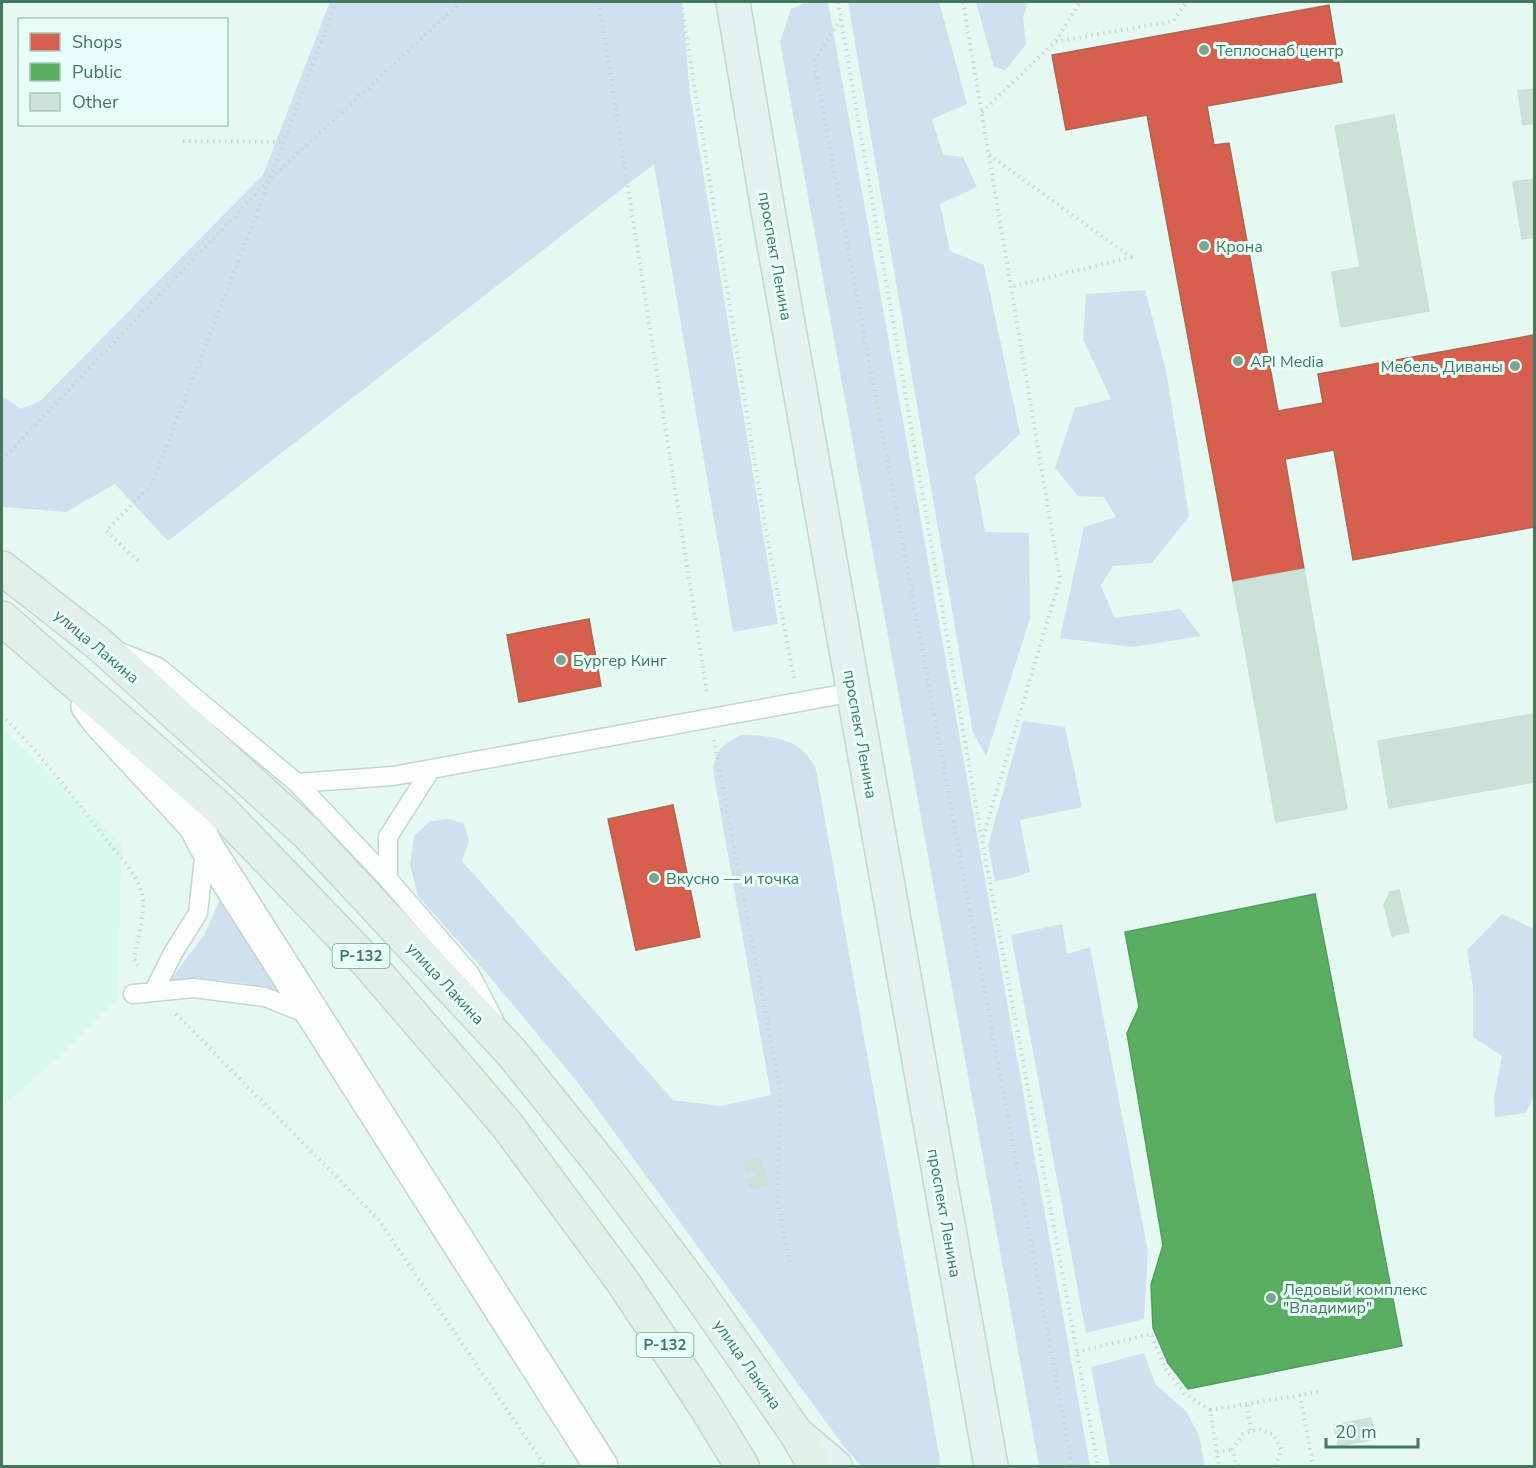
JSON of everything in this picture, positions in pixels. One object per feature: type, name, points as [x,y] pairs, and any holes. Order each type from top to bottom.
[{"type":"highway","name":"улица Лакина","points":[[2,568],[99,644],[308,834],[512,1053],[606,1170],[695,1288],[796,1433],[815,1467]]},
{"type":"highway","name":"Р-132","points":[[2,618],[221,810],[367,962],[491,1106],[623,1282],[707,1409],[742,1467]]},
{"type":"main road","name":"проспект Ленина","points":[[733,2],[990,1467]]},
{"type":"main road","points":[[967,1467],[975,1442],[978,1390]]},
{"type":"main road","points":[[796,1433],[835,1467]]},
{"type":"street","points":[[59,666],[99,722],[196,826],[206,846],[314,1017],[601,1467]]},
{"type":"lane","points":[[99,644],[158,667],[297,783],[388,879],[470,974],[512,1053]]},
{"type":"lane","points":[[297,783],[393,776],[854,692]]},
{"type":"lane","points":[[388,879],[388,837],[431,769]]},
{"type":"lane","points":[[154,991],[173,953],[198,912],[206,846]]},
{"type":"lane","points":[[133,994],[194,988],[265,996],[314,1017]]},
{"type":"path","points":[[138,561],[106,531],[152,484],[336,2]]},
{"type":"path","points":[[2,460],[270,179],[461,2]]},
{"type":"path","points":[[599,2],[710,718],[780,1090],[778,1204],[790,1264]]},
{"type":"path","points":[[681,2],[763,515],[798,702]]},
{"type":"path","points":[[838,2],[982,840],[1098,1467]]},
{"type":"path","points":[[963,2],[1060,579],[982,840]]},
{"type":"path","points":[[982,112],[1055,42],[1080,2]]},
{"type":"path","points":[[1055,42],[1173,21],[1187,2]]},
{"type":"path","points":[[841,19],[814,62],[1072,1467]]},
{"type":"path","points":[[183,141],[284,142]]},
{"type":"path","points":[[989,155],[1131,257],[1010,286]]},
{"type":"path","points":[[2,715],[84,811],[135,878],[142,895],[143,905],[134,958],[154,991],[378,1219],[545,1467]]},
{"type":"path","points":[[1077,1352],[1151,1334],[1165,1368],[1184,1393],[1210,1410],[1320,1392]]},
{"type":"path","points":[[1300,1395],[1313,1467]]},
{"type":"path","points":[[1246,1405],[1251,1430]]},
{"type":"path","points":[[1210,1410],[1219,1467]]},
{"type":"path","points":[[1239,1467],[1236,1464],[1233,1449],[1243,1434],[1259,1429],[1274,1435],[1281,1449],[1276,1467]]},
{"type":"path","points":[[1217,1452],[1233,1449]]},
{"type":"shaded area","points":[[330,2],[682,2],[690,94],[778,624],[733,632],[654,164],[168,541],[115,484],[66,512],[2,505],[2,396],[21,409],[40,401],[263,175]]},
{"type":"shaded area","points":[[807,2],[828,2],[1090,1466],[1039,1466],[780,42],[791,9]]},
{"type":"shaded area","points":[[848,2],[939,2],[967,104],[932,119],[943,155],[963,157],[977,187],[940,204],[950,251],[984,265],[1020,434],[975,476],[985,532],[1029,533],[1030,619],[986,756],[973,733]]},
{"type":"shaded area","points":[[976,2],[1028,2],[1023,17],[1026,45],[1005,70],[994,67]]},
{"type":"shaded area","points":[[1145,290],[1166,370],[1189,516],[1152,563],[1113,566],[1101,585],[1114,618],[1180,609],[1201,636],[1132,647],[1060,638],[1084,527],[1116,517],[1104,497],[1078,496],[1055,468],[1075,408],[1111,399],[1083,339],[1086,294]]},
{"type":"shaded area","points":[[1023,721],[1065,727],[1082,807],[1020,820],[1030,872],[995,881],[988,845]]},
{"type":"shaded area","points":[[2,727],[122,844],[117,999],[58,1058],[2,1107]]},
{"type":"shaded area","points":[[741,735],[766,736],[792,743],[807,755],[816,770],[940,1460],[939,1466],[861,1466],[842,1444],[579,1084],[484,970],[418,896],[410,865],[414,836],[430,821],[450,819],[464,824],[469,841],[462,861],[673,1100],[720,1106],[771,1095],[713,771],[721,748]]},
{"type":"shaded area","points":[[220,899],[280,992],[227,981],[174,982],[171,979],[204,935]]},
{"type":"shaded area","points":[[1502,914],[1534,929],[1534,1096],[1526,1113],[1495,1117],[1494,1099],[1502,1056],[1473,1037],[1473,987],[1467,950]]},
{"type":"shaded area","points":[[1062,924],[1067,954],[1090,947],[1148,1252],[1144,1319],[1086,1333],[1011,935]]},
{"type":"shaded area","points":[[1144,1353],[1156,1385],[1186,1411],[1199,1435],[1205,1466],[1110,1466],[1091,1367]]},
{"type":"building: Shops","points":[[1329,5],[1342,82],[1207,106],[1214,145],[1229,143],[1278,411],[1323,403],[1318,374],[1534,335],[1534,527],[1353,560],[1334,450],[1285,459],[1304,569],[1233,582],[1147,115],[1066,130],[1052,55]]},
{"type":"building: Shops","points":[[589,619],[601,686],[519,702],[507,635]]},
{"type":"building: Shops","name":"Вкусно — и точка","points":[[673,805],[700,937],[636,950],[608,819]]},
{"type":"building: Public","points":[[1315,894],[1402,1346],[1188,1389],[1168,1363],[1153,1328],[1151,1285],[1163,1245],[1127,1033],[1139,1007],[1125,932]]},
{"type":"building: Other","points":[[1534,89],[1534,123],[1523,125],[1518,91]]},
{"type":"building: Other","points":[[1394,115],[1429,311],[1341,327],[1332,272],[1360,267],[1335,126]]},
{"type":"building: Other","points":[[1534,179],[1534,237],[1522,239],[1513,182]]},
{"type":"building: Other","points":[[1304,569],[1347,809],[1276,822],[1233,582]]},
{"type":"building: Other","points":[[1534,714],[1534,782],[1389,808],[1378,741]]},
{"type":"building: Other","points":[[1399,890],[1409,932],[1392,936],[1384,905],[1390,892]]},
{"type":"building: Other","points":[[759,1158],[768,1184],[752,1189],[748,1180],[759,1177],[756,1169],[747,1172],[744,1162]]},
{"type":"building: Other","points":[[1371,1418],[1375,1439],[1338,1446],[1334,1425]]},
{"type":"place","name":"Теплоснаб центр","points":[[1204,50]]},
{"type":"place","name":"Крона","points":[[1204,246]]},
{"type":"place","name":"API Media","points":[[1238,361]]},
{"type":"place","name":"Мебель Диваны","points":[[1515,366]]},
{"type":"place","name":"Бургер Кинг","points":[[561,660]]},
{"type":"place","name":"Вкусно — и точка","points":[[654,878]]},
{"type":"place","name":"Ледовый комплекс \"Владимир\"","points":[[1271,1298]]}]
